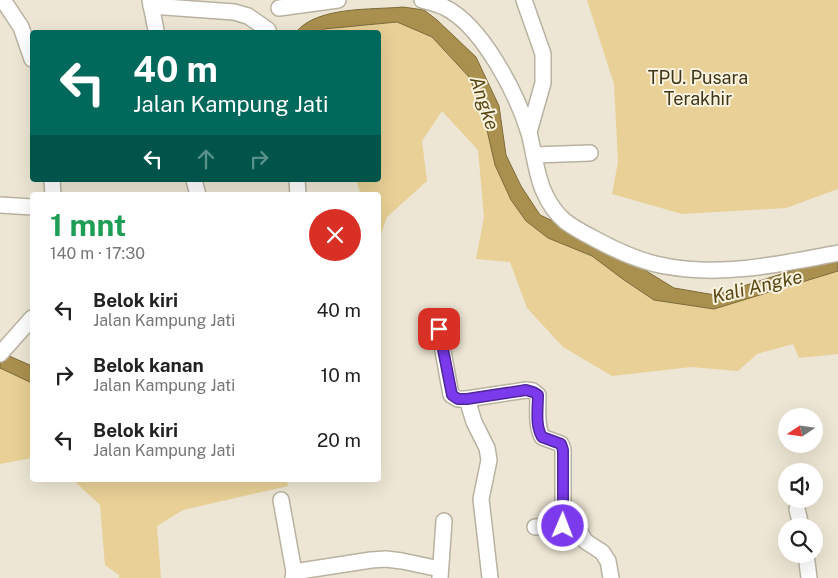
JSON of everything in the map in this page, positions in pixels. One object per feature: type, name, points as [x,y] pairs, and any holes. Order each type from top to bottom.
[{"type":"street","points":[[3,0],[21,27],[30,53]]},
{"type":"street","points":[[268,30],[278,4],[333,0]]},
{"type":"street","points":[[422,0],[444,7],[467,25],[498,62],[529,132],[543,191],[566,224],[618,251],[664,266],[709,270],[772,266],[838,253]]},
{"type":"street","points":[[524,0],[543,54],[543,83],[529,132]]},
{"type":"street","points":[[156,30],[150,3],[212,5],[248,16],[267,30]]},
{"type":"street","points":[[534,155],[590,153]]},
{"type":"street","points":[[0,205],[30,207]]},
{"type":"street","points":[[1,352],[30,320]]},
{"type":"street","points":[[439,329],[452,395],[458,399],[467,399],[526,390],[538,395],[538,427],[540,434],[542,437],[561,444],[563,450],[563,526]]},
{"type":"street","points":[[467,399],[474,422],[487,448],[489,460],[481,499],[490,578]]},
{"type":"street","points":[[281,500],[294,575],[371,560],[402,561],[440,574],[444,521]]},
{"type":"street","points":[[797,509],[799,518]]},
{"type":"street","points":[[535,527],[563,526],[580,532],[585,541],[602,552],[608,561],[611,578]]},
{"type":"street","points":[[807,563],[809,578]]},
{"type":"green space","name":"TPU. Pusara Terakhir","points":[[587,0],[838,0],[838,189],[786,208],[682,214],[612,194],[618,162],[614,84]]},
{"type":"green space","points":[[397,22],[432,37],[470,78],[484,117],[548,238],[592,256],[654,300],[714,309],[838,271],[838,354],[799,358],[793,344],[757,354],[738,371],[691,367],[612,376],[563,347],[527,308],[510,262],[476,259],[484,217],[478,150],[442,111],[422,141],[427,181],[387,217],[381,235],[381,192],[360,192],[357,182],[381,182],[381,30],[324,29]]},
{"type":"green space","points":[[0,368],[30,382],[30,458],[0,464]]},
{"type":"green space","points":[[75,482],[287,482],[288,486],[183,510],[157,526],[161,578],[119,578],[119,575],[105,565],[100,505]]},
{"type":"water","points":[[403,7],[424,10],[476,57],[499,106],[506,155],[521,186],[540,215],[604,245],[674,288],[715,295],[797,269],[821,259],[838,257],[838,271],[714,309],[654,300],[592,256],[548,238],[526,221],[511,200],[495,165],[484,117],[470,78],[432,37],[397,22],[323,30],[298,30],[306,24],[331,13]]},
{"type":"water","points":[[0,352],[30,365],[30,382],[0,368]]},
{"type":"route","points":[[439,329],[452,395],[458,399],[526,390],[538,395],[538,427],[540,434],[547,440],[561,444],[564,455],[563,526]]},
{"type":"water label","name":"Angke","points":[[485,103]]},
{"type":"water label","name":"Kali Angke","points":[[757,286]]}]
